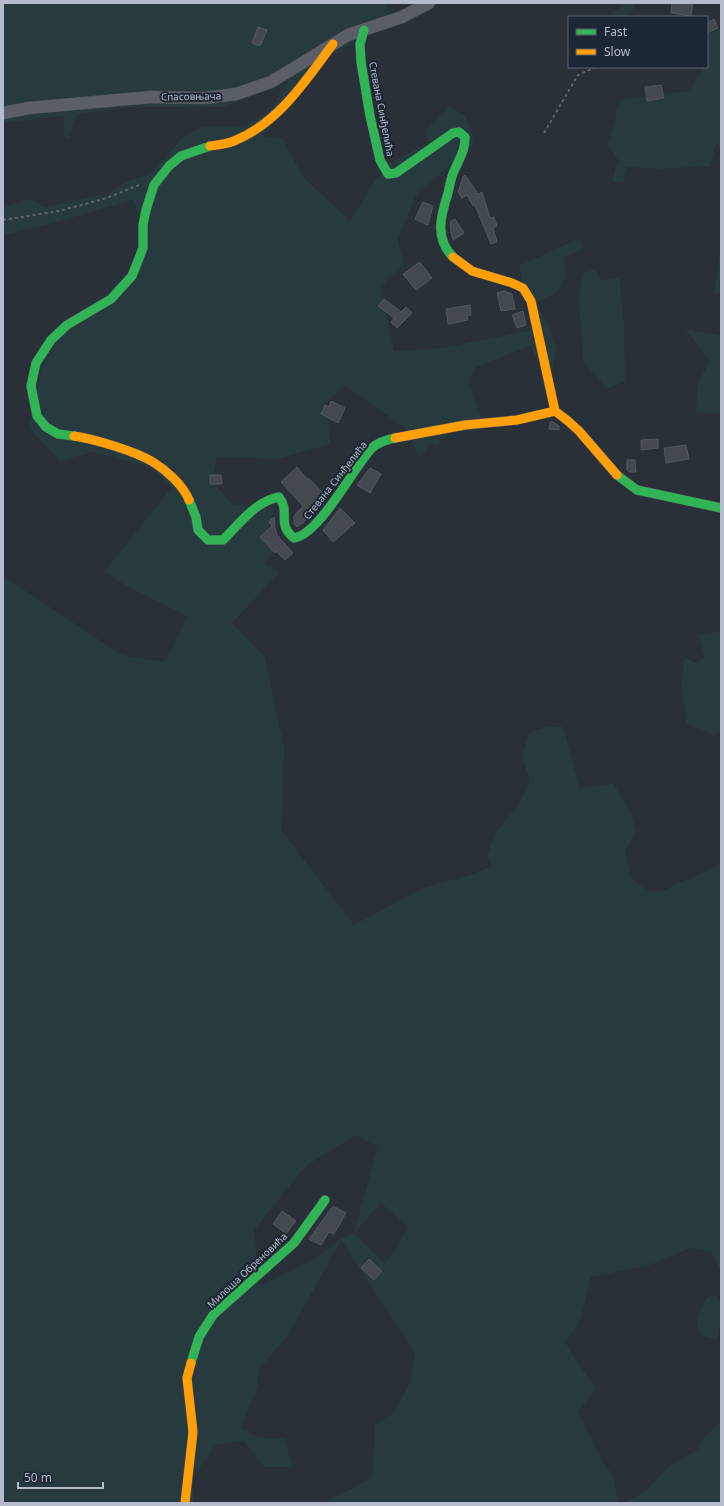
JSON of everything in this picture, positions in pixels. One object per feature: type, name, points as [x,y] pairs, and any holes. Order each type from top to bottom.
[{"type":"street","name":"Спасовњача","points":[[3,113],[29,108],[151,97],[205,98],[236,94],[271,82],[348,35],[402,17],[429,3]]},
{"type":"street","name":"Стевана Синђелића","points":[[333,44],[297,92],[279,112],[256,130],[233,142],[207,147],[181,156],[169,166],[154,185],[143,225],[143,248],[132,276],[111,299],[67,325],[51,340],[36,363],[31,386],[37,416],[46,428],[58,434],[81,437],[128,451],[153,462],[172,477],[187,495],[196,517],[198,530],[208,540],[223,540],[261,504],[273,497],[279,497],[284,503],[283,525],[289,534],[294,538],[301,537],[311,529],[328,508],[373,447],[390,439],[465,425],[517,420],[555,411],[531,301],[523,288],[512,283],[472,271],[457,261],[447,251],[441,235],[440,219],[454,170],[465,148],[465,137],[459,132],[453,133],[396,173],[388,174],[380,160],[370,116],[361,62],[360,44],[364,30]]},
{"type":"street","points":[[555,411],[570,421],[584,436],[605,464],[627,484],[637,490],[721,508]]},
{"type":"street","name":"Милоша Обреновића","points":[[185,1503],[194,1432],[187,1378],[199,1337],[213,1315],[294,1243],[325,1200]]},
{"type":"path","points":[[544,133],[578,75],[594,68]]},
{"type":"path","points":[[3,220],[59,210],[108,198],[139,185],[154,185]]},
{"type":"green space","points":[[3,3],[385,3],[393,14],[342,50],[331,55],[262,136],[282,138],[303,177],[350,221],[374,182],[390,163],[429,143],[425,131],[448,106],[465,115],[475,142],[415,197],[398,239],[404,266],[381,287],[394,351],[443,348],[532,330],[519,266],[580,238],[583,248],[563,258],[567,276],[556,293],[535,303],[550,327],[557,348],[553,369],[544,371],[530,346],[474,368],[469,382],[485,429],[451,432],[437,445],[430,444],[419,458],[409,431],[346,386],[325,403],[331,444],[277,459],[217,457],[212,481],[232,504],[274,509],[267,536],[277,546],[265,563],[280,572],[232,623],[265,657],[284,748],[282,831],[354,925],[423,888],[473,874],[491,866],[487,855],[495,834],[519,804],[530,780],[522,757],[529,733],[546,727],[563,727],[580,788],[613,783],[630,812],[636,831],[625,852],[631,878],[647,891],[664,891],[677,883],[699,875],[721,863],[721,1270],[711,1252],[690,1248],[650,1265],[591,1277],[580,1322],[565,1342],[596,1388],[578,1412],[598,1453],[614,1478],[618,1503],[331,1503],[328,1500],[372,1478],[375,1425],[393,1414],[410,1383],[415,1353],[341,1240],[289,1334],[259,1369],[257,1389],[241,1427],[256,1437],[284,1439],[293,1467],[264,1467],[244,1441],[216,1445],[193,1477],[193,1503],[3,1503],[3,577],[122,655],[165,662],[187,616],[123,584],[105,571],[172,487],[147,466],[92,452],[60,461],[28,427],[38,389],[41,369],[68,319],[105,296],[127,272],[148,237],[133,200],[53,223],[3,235],[3,208],[29,199],[45,207],[109,193],[125,182],[151,173],[183,137],[203,127],[245,126],[271,109],[291,76],[264,91],[224,107],[130,107],[77,114],[69,139],[64,136],[64,116],[3,123]],"holes":[[[356,1135],[378,1146],[354,1233],[341,1239],[317,1257],[260,1286],[254,1230],[306,1166]],[[381,1203],[408,1228],[385,1264],[354,1233]]]},
{"type":"green space","points":[[625,3],[633,3],[634,9],[626,16],[611,16],[611,13],[625,5]]},
{"type":"green space","points":[[721,28],[721,147],[716,143],[710,166],[662,169],[627,167],[623,182],[612,182],[618,160],[608,145],[620,100],[688,91],[703,68],[708,68],[708,34]]},
{"type":"green space","points":[[721,246],[721,294],[714,293]]},
{"type":"green space","points":[[595,269],[602,280],[619,278],[624,322],[625,381],[607,389],[583,362],[579,296],[582,274]]},
{"type":"green space","points":[[685,329],[721,336],[721,413],[696,414],[697,385],[710,361]]},
{"type":"green space","points":[[721,631],[721,732],[714,735],[687,724],[681,685],[685,657],[696,663],[705,658],[699,635]]},
{"type":"green space","points":[[716,1294],[721,1302],[721,1317],[717,1340],[701,1335],[697,1320],[706,1298]]},
{"type":"green space","points":[[721,1421],[721,1503],[625,1503],[647,1490],[667,1468],[697,1450],[704,1438]]},
{"type":"building","points":[[672,3],[693,3],[691,16],[671,13]]},
{"type":"building","points":[[714,19],[718,28],[708,33],[708,22]]},
{"type":"building","points":[[258,27],[267,30],[260,46],[252,43]]},
{"type":"building","points":[[661,85],[664,98],[647,101],[645,87]]},
{"type":"building","points":[[465,175],[478,194],[482,192],[490,218],[494,217],[497,226],[493,228],[497,242],[491,244],[475,205],[473,206],[467,195],[462,198],[458,192]]},
{"type":"building","points":[[423,202],[433,206],[428,225],[415,219]]},
{"type":"building","points":[[455,219],[464,233],[453,240],[450,222]]},
{"type":"building","points":[[420,262],[432,278],[416,290],[403,274]]},
{"type":"building","points":[[504,291],[512,294],[515,309],[501,311],[497,293]]},
{"type":"building","points":[[384,299],[401,312],[406,307],[412,313],[397,328],[391,322],[394,318],[378,306]]},
{"type":"building","points":[[470,305],[471,315],[467,316],[468,320],[448,324],[446,309]]},
{"type":"building","points":[[523,311],[526,325],[517,328],[512,315]]},
{"type":"building","points":[[331,401],[345,408],[338,423],[321,414],[325,405],[329,407]]},
{"type":"building","points":[[550,422],[553,422],[559,426],[559,430],[549,429]]},
{"type":"building","points":[[658,439],[658,448],[641,450],[641,440]]},
{"type":"building","points":[[686,445],[689,459],[666,463],[664,448]]},
{"type":"building","points":[[627,460],[635,460],[636,472],[629,472],[627,470]]},
{"type":"building","points":[[297,467],[307,479],[308,478],[325,495],[304,522],[297,527],[294,524],[294,516],[303,506],[281,482]]},
{"type":"building","points":[[370,468],[381,474],[370,493],[357,485]]},
{"type":"building","points":[[210,475],[221,475],[222,484],[210,484]]},
{"type":"building","points":[[340,508],[355,523],[333,542],[323,530]]},
{"type":"building","points":[[274,517],[277,535],[293,553],[285,560],[276,551],[275,553],[260,537],[272,526],[269,522]]},
{"type":"building","points":[[333,1206],[346,1213],[334,1234],[329,1232],[321,1245],[309,1239]]},
{"type":"building","points":[[282,1211],[296,1221],[286,1234],[273,1224]]},
{"type":"building","points":[[369,1259],[382,1271],[374,1280],[361,1268]]},
{"type":"traffic: fast","points":[[364,30],[360,44],[361,62],[370,116],[380,160],[388,174],[396,173],[453,133],[459,132],[465,137],[463,150],[452,175],[441,218],[441,234],[443,242],[453,257]]},
{"type":"traffic: fast","points":[[74,436],[58,434],[46,427],[37,416],[31,386],[36,363],[51,340],[67,325],[111,299],[132,276],[143,248],[143,225],[154,185],[169,166],[181,156],[210,146]]},
{"type":"traffic: fast","points":[[189,500],[196,517],[198,530],[208,540],[223,540],[255,508],[271,499],[279,497],[284,508],[286,528],[294,538],[304,534],[325,513],[364,457],[372,448],[377,444],[395,438]]},
{"type":"traffic: fast","points":[[617,475],[637,490],[721,508]]},
{"type":"traffic: fast","points":[[191,1363],[199,1337],[213,1315],[294,1243],[325,1200]]},
{"type":"traffic: slow","points":[[210,146],[234,141],[265,123],[290,100],[333,44]]},
{"type":"traffic: slow","points":[[453,257],[472,271],[512,283],[523,288],[531,301],[555,411]]},
{"type":"traffic: slow","points":[[395,438],[465,425],[517,420],[555,411],[579,431],[617,475]]},
{"type":"traffic: slow","points":[[74,436],[114,446],[153,462],[174,478],[183,489],[189,500]]},
{"type":"traffic: slow","points":[[185,1503],[193,1432],[187,1378],[191,1363]]}]
